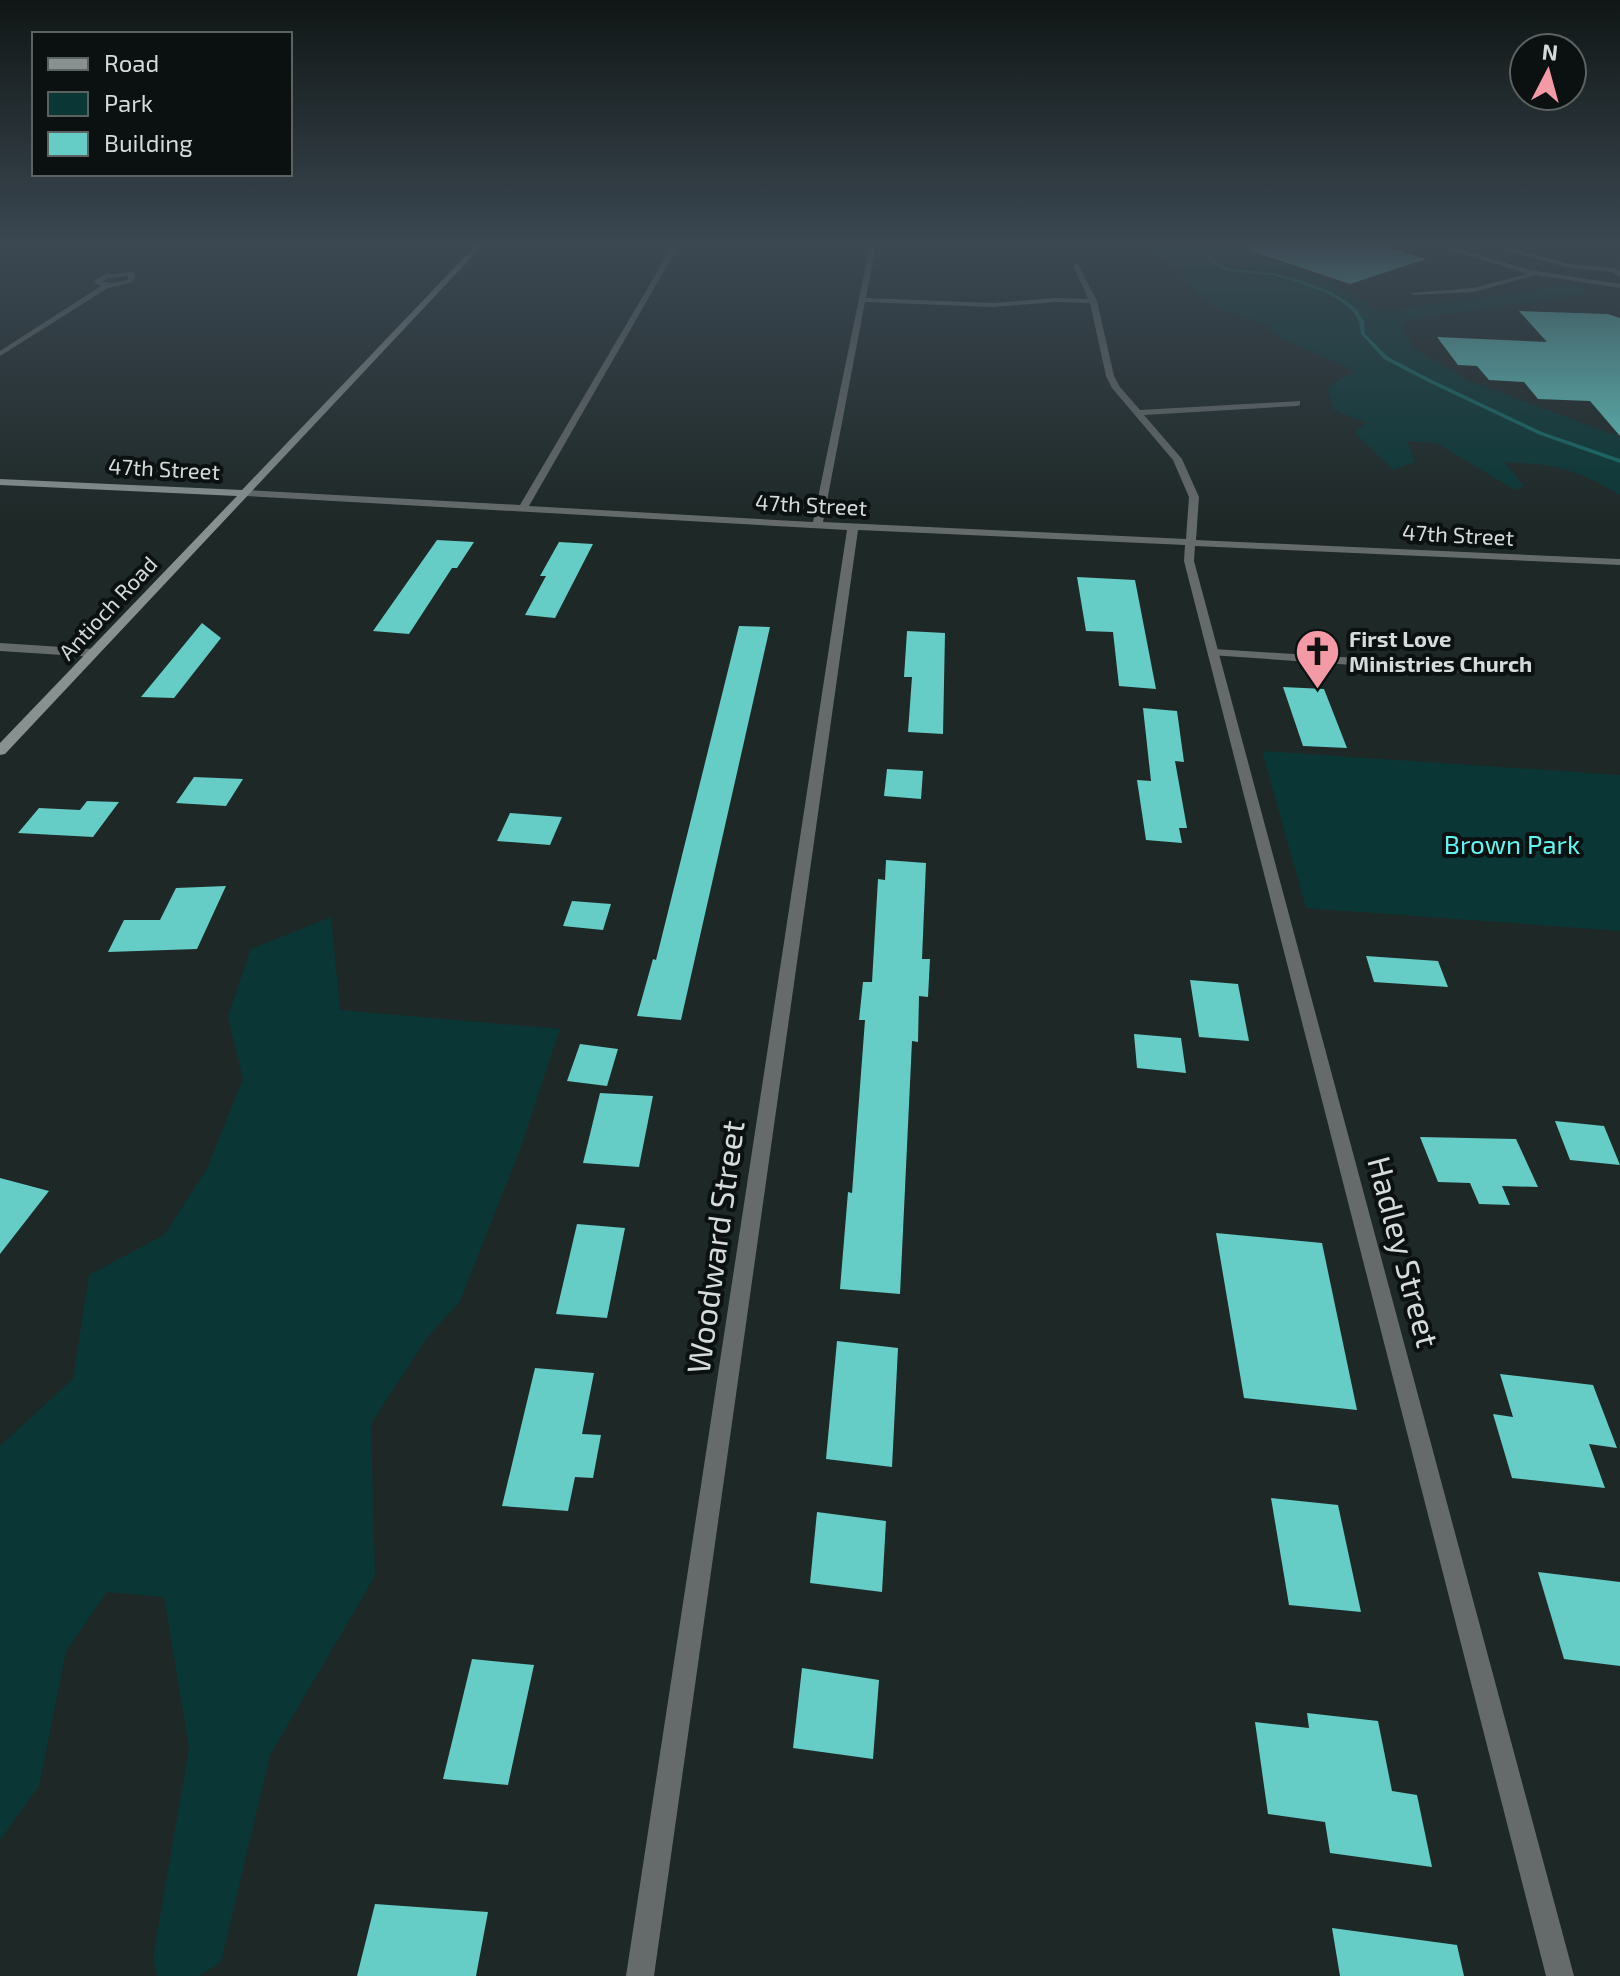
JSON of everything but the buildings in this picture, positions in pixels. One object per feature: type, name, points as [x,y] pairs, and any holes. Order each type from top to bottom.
[{"type":"main road","name":"Antioch Road","points":[[0,751],[393,337]]},
{"type":"main road","name":"47th Street","points":[[0,482],[245,493]]},
{"type":"street","points":[[0,354],[26,337]]},
{"type":"street","points":[[522,510],[622,337]]},
{"type":"street","points":[[817,525],[856,337]]},
{"type":"street","name":"Hadley Street","points":[[1101,337],[1110,376],[1136,413],[1177,459],[1194,497],[1189,561],[1560,1976]]},
{"type":"street","points":[[1136,413],[1297,403]]},
{"type":"street","name":"47th Street","points":[[245,493],[1191,544],[1620,562]]},
{"type":"street","name":"Woodward Street","points":[[640,1976],[853,527]]},
{"type":"street","points":[[0,647],[93,653]]},
{"type":"street","points":[[1214,653],[1467,669]]},
{"type":"green space","points":[[1279,337],[1408,337],[1415,349],[1469,381],[1620,437],[1620,495],[1591,479],[1565,470],[1504,462],[1524,486],[1515,490],[1437,443],[1407,441],[1415,462],[1393,470],[1354,432],[1367,423],[1334,410],[1328,392],[1330,386],[1355,371]]},
{"type":"green space","name":"Brown Park","points":[[1262,751],[1620,775],[1620,931],[1306,908]]},
{"type":"green space","points":[[331,917],[340,1010],[560,1029],[521,1147],[460,1301],[426,1339],[371,1424],[375,1576],[270,1755],[221,1962],[199,1976],[157,1976],[153,1958],[189,1748],[164,1597],[107,1592],[66,1651],[39,1786],[0,1840],[0,1446],[73,1379],[89,1275],[164,1235],[207,1169],[243,1079],[228,1017],[251,949]]},
{"type":"waterway","points":[[1366,337],[1386,358],[1430,381],[1540,433],[1620,461]]},
{"type":"place","name":"First Love Ministries Church","points":[[1318,691]]}]
